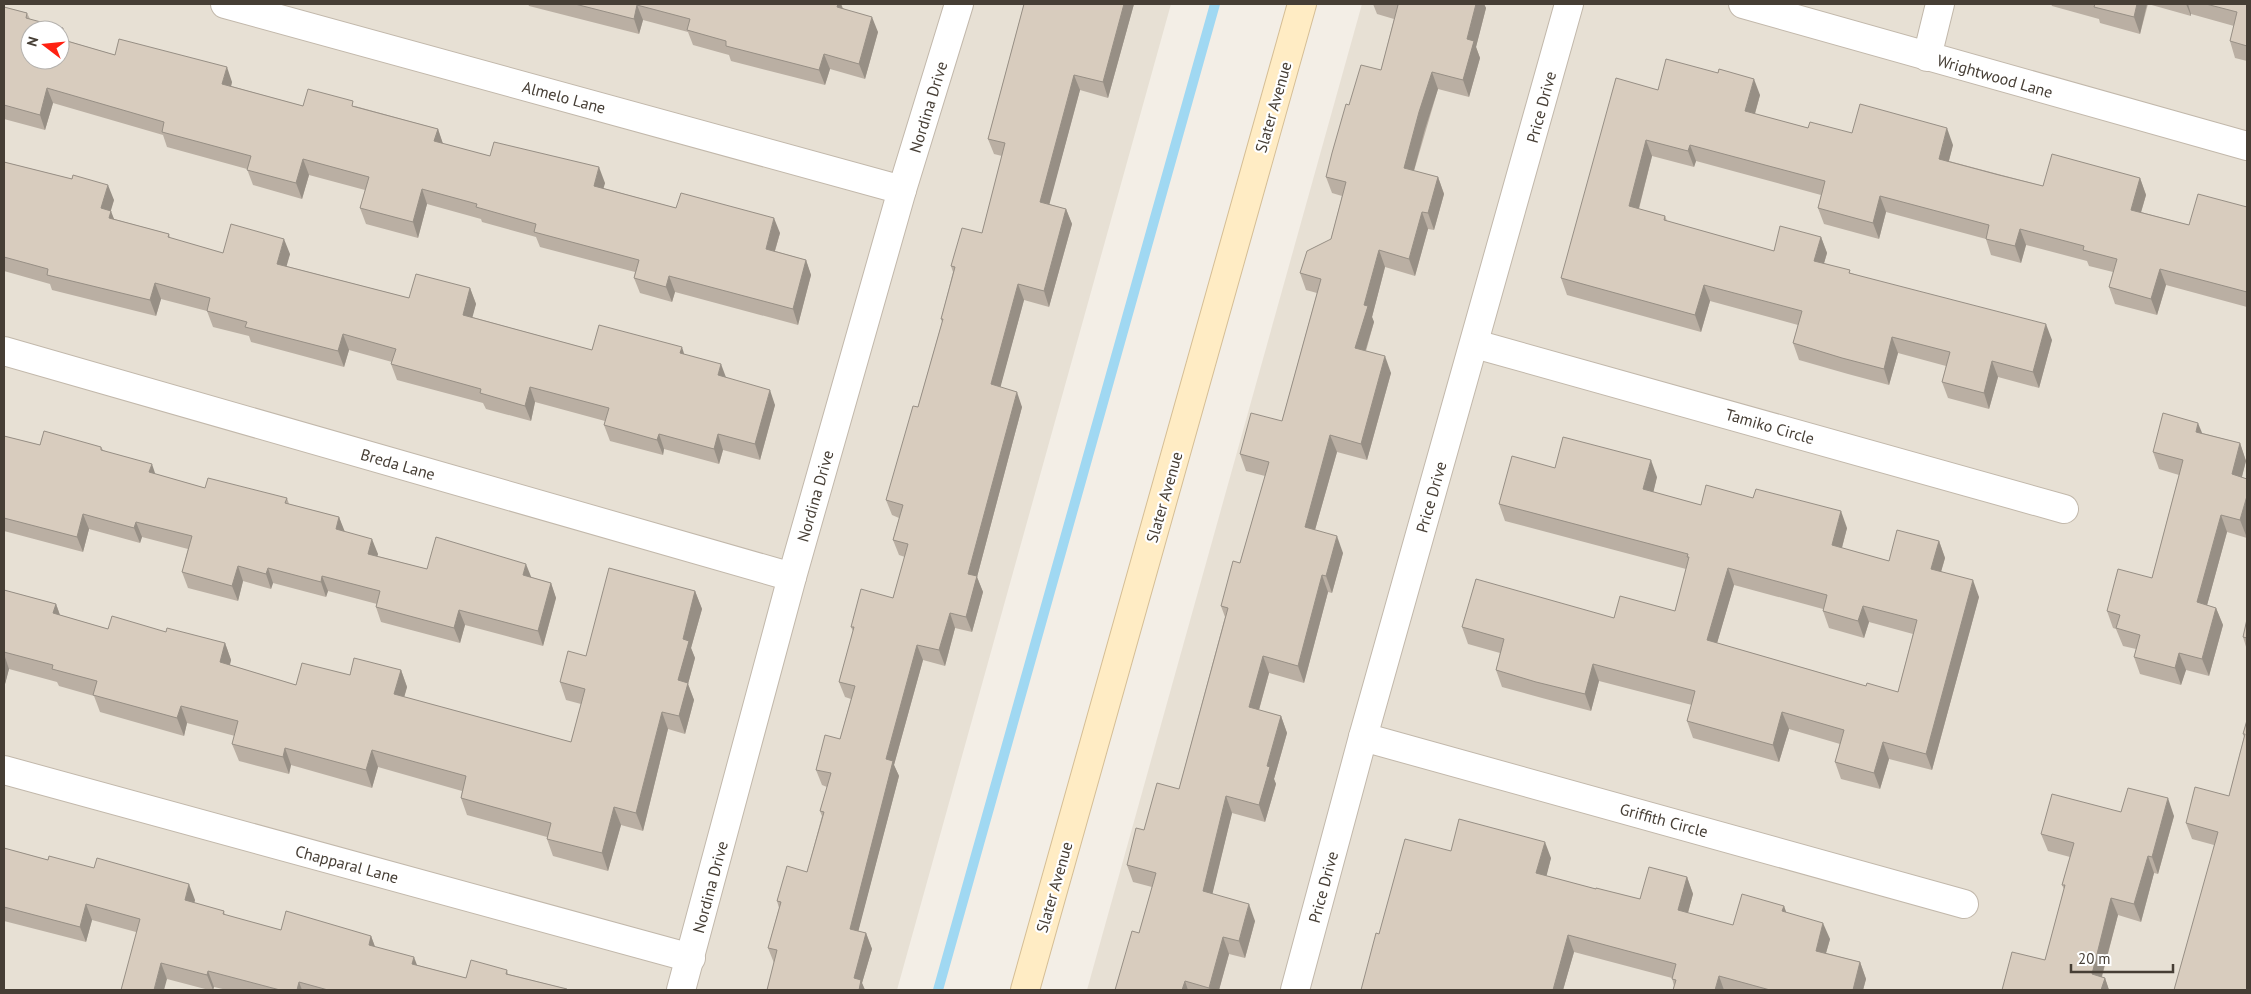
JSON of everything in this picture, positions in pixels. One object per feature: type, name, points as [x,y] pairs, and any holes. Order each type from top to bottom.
[{"type":"street","name":"Almelo Lane","points":[[225,4],[902,190]]},
{"type":"street","name":"Nordina Drive","points":[[681,990],[792,577],[902,190],[959,4]]},
{"type":"street","name":"Slater Avenue","points":[[1025,990],[1302,4]]},
{"type":"street","name":"Price Drive","points":[[1295,990],[1363,737],[1569,4]]},
{"type":"street","name":"Wrightwood Lane","points":[[1743,4],[2247,146]]},
{"type":"street","points":[[1927,57],[1940,4]]},
{"type":"street","name":"Tamiko Circle","points":[[1475,344],[2064,509]]},
{"type":"street","name":"Breda Lane","points":[[4,351],[792,577]]},
{"type":"street","name":"Griffith Circle","points":[[1363,737],[1964,904]]},
{"type":"street","name":"Chapparal Lane","points":[[4,770],[691,958]]},
{"type":"shaded area","points":[[4,4],[1171,4],[897,990],[4,990]]},
{"type":"shaded area","points":[[1362,4],[2247,4],[2247,990],[1087,990]]},
{"type":"building","points":[[575,4],[838,4],[837,7],[872,17],[859,64],[824,54],[819,70],[726,46],[726,41],[687,30],[690,19],[637,5],[634,19]]},
{"type":"building","points":[[1024,4],[1124,4],[1103,82],[1074,75],[1040,202],[1066,209],[1044,291],[1018,284],[991,384],[1017,392],[968,574],[977,576],[966,617],[950,613],[939,650],[917,645],[886,759],[893,761],[850,929],[866,933],[854,978],[861,980],[859,990],[767,990],[777,950],[768,948],[781,902],[777,901],[787,866],[807,872],[824,812],[820,811],[831,773],[816,770],[825,735],[840,739],[855,686],[839,682],[854,627],[851,627],[861,589],[893,598],[908,544],[893,540],[903,505],[886,500],[913,406],[918,407],[943,319],[941,319],[955,267],[951,266],[962,228],[982,233],[1005,143],[988,139]]},
{"type":"building","points":[[1395,4],[1476,4],[1467,39],[1474,41],[1463,80],[1432,72],[1419,112],[1404,168],[1438,177],[1428,213],[1422,212],[1409,259],[1379,250],[1364,305],[1368,306],[1355,348],[1385,356],[1361,444],[1330,435],[1305,527],[1337,536],[1326,576],[1322,575],[1298,666],[1263,656],[1249,707],[1281,716],[1267,766],[1270,767],[1259,805],[1226,796],[1203,891],[1249,904],[1239,941],[1223,937],[1209,988],[1185,981],[1182,990],[1115,990],[1132,931],[1139,933],[1156,873],[1127,865],[1136,828],[1144,830],[1157,783],[1179,789],[1228,608],[1221,606],[1233,561],[1240,563],[1269,462],[1240,454],[1251,413],[1282,421],[1321,279],[1300,273],[1307,251],[1331,239],[1346,182],[1326,177],[1332,153],[1346,104],[1349,105],[1361,65],[1381,70],[1398,5]]},
{"type":"building","points":[[2095,4],[2137,4],[2134,17],[2094,7]]},
{"type":"building","points":[[2206,4],[2247,4],[2247,46],[2230,41],[2237,12]]},
{"type":"building","points":[[4,7],[27,13],[26,18],[33,20],[20,20],[20,70],[70,70],[70,42],[115,55],[119,39],[227,67],[222,84],[303,106],[308,89],[353,101],[352,106],[438,129],[434,141],[490,156],[494,142],[599,167],[594,186],[676,208],[681,193],[774,218],[766,249],[806,260],[793,309],[669,276],[666,287],[634,278],[639,260],[534,232],[536,224],[476,207],[477,204],[422,189],[413,222],[360,208],[369,177],[303,159],[296,183],[247,170],[251,156],[162,132],[164,122],[47,88],[40,115],[4,105]]},
{"type":"building","points":[[1666,59],[1718,73],[1719,69],[1754,79],[1745,111],[1808,128],[1810,122],[1852,133],[1860,104],[1947,128],[1939,159],[1999,175],[2043,186],[2052,154],[2140,178],[2131,210],[2189,225],[2198,194],[2247,207],[2247,292],[2160,269],[2151,299],[2109,287],[2117,259],[2083,250],[2084,246],[2020,229],[2015,246],[1986,239],[1989,225],[1880,196],[1873,223],[1818,208],[1825,181],[1690,145],[1688,151],[1646,140],[1629,206],[1665,216],[1664,220],[1774,251],[1780,226],[1821,237],[1814,261],[1850,270],[1849,273],[2046,324],[2033,372],[1992,361],[1984,393],[1942,382],[1950,352],[1892,337],[1884,369],[1793,343],[1802,311],[1704,285],[1695,315],[1561,278],[1616,78],[1658,90]]},
{"type":"building","points":[[4,162],[72,179],[73,175],[108,185],[101,208],[111,211],[109,218],[169,234],[168,237],[223,253],[231,224],[284,239],[277,264],[409,298],[416,274],[470,288],[463,315],[592,350],[599,325],[682,347],[680,353],[721,364],[718,375],[770,390],[755,444],[718,434],[714,449],[659,434],[657,440],[604,425],[609,408],[530,387],[525,406],[480,393],[481,389],[391,364],[396,349],[343,334],[338,351],[245,327],[247,322],[207,311],[210,298],[155,283],[150,300],[47,275],[48,269],[4,257]]},
{"type":"building","points":[[2163,413],[2198,423],[2196,432],[2240,443],[2232,474],[2247,479],[2247,496],[2240,520],[2221,515],[2197,602],[2216,608],[2202,659],[2179,653],[2175,668],[2134,657],[2140,635],[2116,628],[2120,615],[2107,611],[2118,569],[2152,578],[2183,460],[2153,452]]},
{"type":"building","points":[[44,431],[101,447],[101,450],[152,464],[149,472],[205,488],[208,478],[287,498],[285,503],[339,517],[336,529],[372,539],[368,554],[427,569],[436,537],[526,564],[523,575],[551,583],[538,631],[459,610],[454,628],[376,607],[380,591],[322,576],[321,582],[268,568],[266,574],[238,566],[232,586],[182,572],[192,536],[136,522],[134,528],[83,514],[77,537],[4,518],[4,436],[40,445]]},
{"type":"building","points":[[1563,437],[1651,460],[1643,489],[1701,505],[1706,485],[1753,498],[1756,489],[1841,511],[1832,545],[1889,561],[1897,530],[1939,541],[1931,569],[1973,580],[1926,754],[1883,742],[1874,773],[1835,762],[1844,730],[1782,712],[1773,745],[1687,721],[1695,691],[1593,664],[1585,694],[1496,670],[1504,639],[1462,627],[1476,579],[1614,618],[1620,596],[1675,611],[1689,557],[1687,557],[1688,554],[1499,504],[1512,456],[1555,468]],"holes":[[[1728,568],[1827,595],[1823,611],[1858,621],[1863,606],[1917,620],[1898,692],[1867,683],[1866,686],[1707,640]]]},
{"type":"building","points":[[609,568],[695,591],[683,639],[689,641],[678,680],[688,683],[679,716],[662,712],[636,813],[614,807],[602,853],[547,839],[551,823],[461,798],[466,776],[372,750],[366,770],[285,748],[283,757],[232,744],[238,721],[181,706],[177,718],[93,695],[97,681],[52,669],[53,665],[4,652],[4,590],[56,604],[53,613],[108,629],[112,616],[166,632],[167,628],[225,643],[220,662],[296,685],[302,663],[350,675],[354,658],[401,670],[394,694],[571,742],[585,689],[560,682],[568,651],[586,656]]},
{"type":"building","points":[[2247,619],[2247,638],[2243,637]]},
{"type":"building","points":[[2247,720],[2247,990],[2174,990],[2218,832],[2186,823],[2195,787],[2229,796]]},
{"type":"building","points":[[2128,788],[2168,798],[2152,857],[2148,856],[2134,904],[2111,898],[2092,974],[2105,978],[2101,990],[2002,990],[2012,952],[2045,960],[2065,885],[2062,885],[2074,843],[2041,834],[2052,794],[2121,812]]},
{"type":"building","points":[[1459,819],[1545,842],[1536,873],[1640,899],[1649,867],[1687,877],[1678,910],[1733,925],[1742,894],[1784,906],[1782,911],[1823,923],[1816,951],[1860,962],[1853,990],[1770,990],[1719,976],[1715,990],[1673,990],[1676,980],[1672,979],[1676,964],[1568,935],[1553,990],[1361,990],[1376,933],[1379,934],[1405,839],[1451,851]]},
{"type":"building","points":[[4,848],[48,860],[49,856],[94,868],[97,858],[189,884],[185,900],[224,911],[223,914],[281,930],[286,911],[371,936],[369,945],[414,957],[412,964],[466,978],[471,960],[507,970],[506,974],[567,989],[328,990],[299,982],[297,990],[280,990],[208,971],[207,975],[161,963],[154,990],[121,990],[140,919],[86,904],[80,927],[4,907]]},
{"type":"waterway","points":[[938,990],[1215,4]]}]
